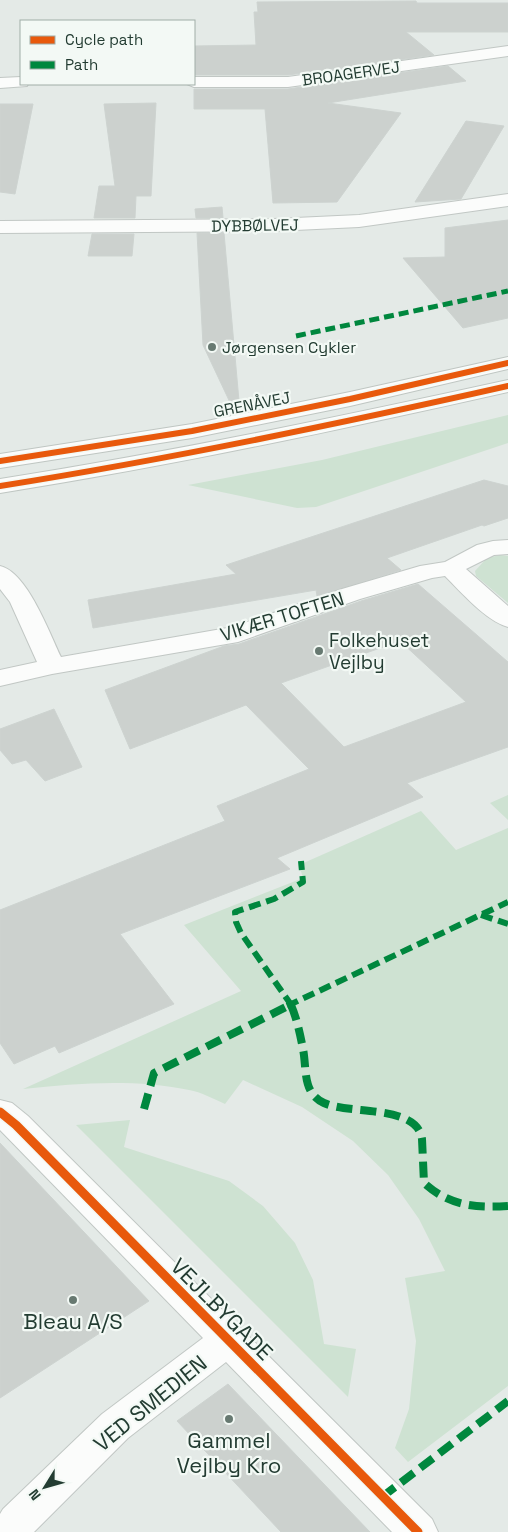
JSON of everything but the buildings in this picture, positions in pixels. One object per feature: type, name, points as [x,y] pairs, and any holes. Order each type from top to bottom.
[{"type":"street","name":"BROAGERVEJ","points":[[195,82],[288,82],[508,51]]},
{"type":"street","points":[[0,82],[20,82]]},
{"type":"street","name":"DYBBØLVEJ","points":[[0,226],[274,225],[359,221],[508,200]]},
{"type":"street","name":"GRENÅVEJ","points":[[0,461],[192,430],[350,399],[508,362]]},
{"type":"street","name":"GRENÅVEJ","points":[[0,486],[206,451],[367,418],[508,386]]},
{"type":"street","name":"VIKÆR TOFTEN","points":[[0,678],[52,666],[238,634],[412,576],[451,568],[476,553],[508,547]]},
{"type":"street","points":[[451,568],[475,592],[508,619]]},
{"type":"street","points":[[0,573],[22,600],[52,666]]},
{"type":"street","name":"VEJLBYGADE","points":[[0,1112],[418,1532]]},
{"type":"street","name":"VED SMEDIEN","points":[[10,1532],[17,1522],[115,1426],[227,1340]]},
{"type":"green space","points":[[508,415],[508,443],[316,507],[297,508],[188,485],[322,460]]},
{"type":"green space","points":[[500,555],[508,556],[508,603],[476,576],[475,571],[487,558]]},
{"type":"green space","points":[[508,795],[508,820],[490,803]]},
{"type":"green space","points":[[421,811],[456,850],[508,828],[508,1386],[408,1462],[395,1448],[409,1409],[416,1341],[405,1278],[445,1271],[419,1219],[388,1175],[353,1141],[302,1107],[243,1080],[225,1104],[194,1091],[148,1084],[106,1083],[23,1089],[241,991],[184,925],[303,878],[299,865]]},
{"type":"green space","points":[[130,1120],[124,1147],[229,1181],[263,1206],[295,1243],[313,1280],[324,1344],[356,1349],[348,1397],[76,1125]]},
{"type":"marked path","points":[[296,336],[508,291]]},
{"type":"marked path","points":[[301,861],[303,882],[274,899],[235,912],[236,922],[248,946],[291,1004],[304,1054],[306,1079],[310,1091],[324,1103],[338,1107],[389,1114],[404,1118],[415,1124],[421,1133],[422,1139],[424,1183],[437,1195],[478,1208],[508,1206]]},
{"type":"marked path","points":[[144,1109],[154,1073],[291,1004],[508,902]]},
{"type":"marked path","points":[[481,915],[508,924]]},
{"type":"marked path","points":[[382,1497],[508,1401]]},
{"type":"cycle path","points":[[0,461],[192,431],[350,399],[508,363]]},
{"type":"cycle path","points":[[0,486],[128,465],[382,414],[508,386]]},
{"type":"cycle path","points":[[0,1112],[16,1125],[418,1532]]},
{"type":"place","name":"Jørgensen Cykler","points":[[212,347]]},
{"type":"place","name":"Folkehuset Vejlby","points":[[319,651]]},
{"type":"place","name":"Bleau A/S","points":[[73,1300]]},
{"type":"place","name":"Gammel Vejlby Kro","points":[[229,1419]]}]
